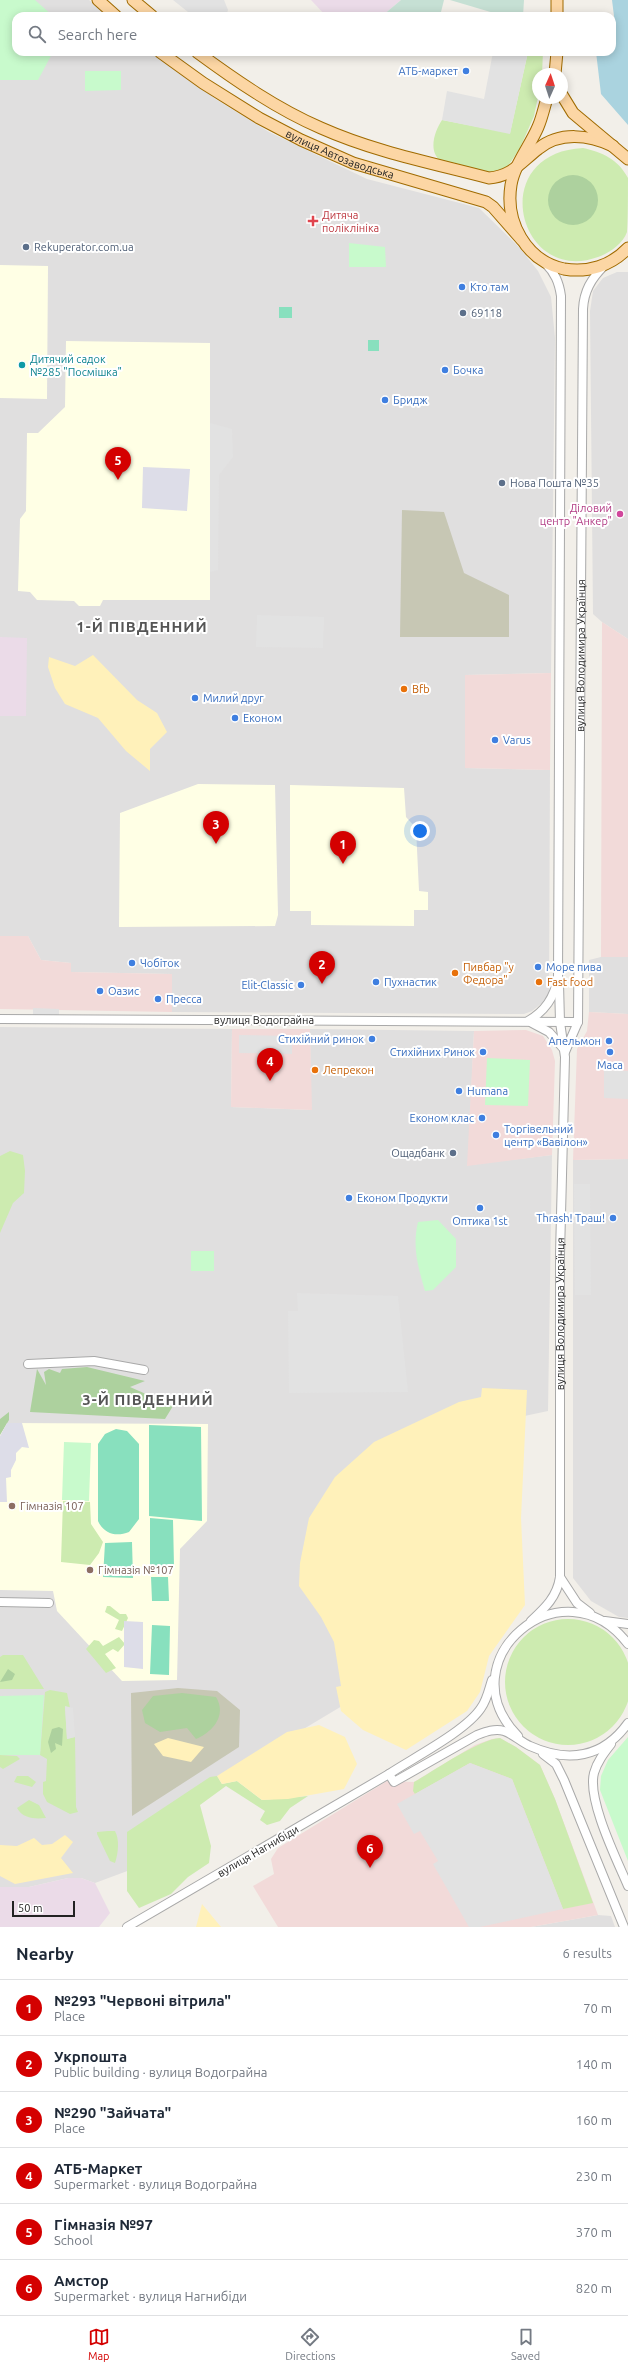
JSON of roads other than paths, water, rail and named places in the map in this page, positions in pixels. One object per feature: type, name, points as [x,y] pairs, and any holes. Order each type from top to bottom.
[{"type":"main road","points":[[98,0],[112,12]]},
{"type":"main road","points":[[133,0],[147,12]]},
{"type":"main road","points":[[557,0],[557,12]]},
{"type":"main road","name":"вулиця Автозаводська","points":[[167,56],[202,82],[252,114],[301,140],[354,163],[486,202],[493,207],[522,240]]},
{"type":"main road","name":"вулиця Автозаводська","points":[[202,56],[281,107],[319,127],[365,145],[425,163],[489,178],[504,177],[518,167]]},
{"type":"main road","points":[[555,68],[557,56]]},
{"type":"main road","name":"вулиця Володимира Українця","points":[[545,104],[538,126],[511,184],[510,198],[515,228],[522,240],[541,260],[556,267],[573,270],[590,270],[623,260],[628,248]]},
{"type":"main road","points":[[568,104],[573,113],[628,159]]},
{"type":"main road","name":"вулиця Володимира Українця","points":[[518,167],[539,148],[553,141],[568,137],[591,138],[613,146]]},
{"type":"street","name":"вулиця Володимира Українця","points":[[541,260],[553,271],[559,283],[561,296],[558,978],[560,994],[560,1022],[565,1052],[560,1254],[560,1577],[558,1589],[549,1604],[531,1621],[516,1632],[507,1645],[495,1667],[494,1692],[503,1717],[511,1729],[529,1745],[556,1764],[624,1927]]},
{"type":"street","name":"вулиця Володимира Українця","points":[[565,1052],[578,1022],[583,310],[584,297],[589,284],[606,265]]},
{"type":"street","points":[[528,1021],[538,1015],[549,1002],[556,988],[558,978]]},
{"type":"street","name":"вулиця Водограйна","points":[[0,1019],[578,1022]]},
{"type":"street","points":[[528,1021],[549,1032],[565,1052]]},
{"type":"street","points":[[28,1364],[94,1361],[144,1370]]},
{"type":"street","name":"вулиця Володимира Українця","points":[[560,1577],[577,1603],[619,1632],[628,1644]]},
{"type":"street","points":[[0,1602],[49,1603]]},
{"type":"street","name":"вулиця Володимира Українця","points":[[531,1621],[558,1612],[574,1612],[590,1615],[604,1621]]},
{"type":"street","points":[[604,1621],[628,1624]]},
{"type":"street","name":"вулиця Нагнибіди","points":[[127,1927],[389,1774],[451,1734],[474,1716],[481,1708],[494,1675]]},
{"type":"street","name":"вулиця Володимира Українця","points":[[628,1723],[600,1758],[594,1774],[594,1791],[598,1811],[628,1886]]},
{"type":"street","points":[[389,1774],[394,1782],[457,1745],[491,1730],[503,1731],[529,1745]]},
{"type":"street","name":"вулиця Володимира Українця","points":[[529,1745],[551,1754],[565,1756],[584,1754],[612,1742]]},
{"type":"water","points":[[612,0],[628,0],[628,125],[601,94],[596,56],[616,56],[616,12],[614,12]]},
{"type":"place","name":"АТБ-маркет","points":[[466,71]]},
{"type":"place","name":"Дитяча поліклініка","points":[[313,221]]},
{"type":"place","name":"Rekuperator.com.ua","points":[[26,247]]},
{"type":"place","name":"Кто там","points":[[462,287]]},
{"type":"place","name":"69118","points":[[463,313]]},
{"type":"place","name":"Дитячий садок №285 \"Посмішка\"","points":[[22,365]]},
{"type":"place","name":"Бочка","points":[[445,370]]},
{"type":"place","name":"Бридж","points":[[385,400]]},
{"type":"place","name":"Гімназія №97","points":[[118,480]]},
{"type":"place","name":"Нова Пошта №35","points":[[502,483]]},
{"type":"place","name":"Діловий центр \"Анкер\"","points":[[620,514]]},
{"type":"place","name":"Bfb","points":[[404,689]]},
{"type":"place","name":"Милий друг","points":[[195,698]]},
{"type":"place","name":"Економ","points":[[235,718]]},
{"type":"place","name":"Varus","points":[[495,740]]},
{"type":"place","name":"№290 \"Зайчата\"","points":[[216,844]]},
{"type":"place","name":"№293 \"Червоні вітрила\"","points":[[343,864]]},
{"type":"place","name":"Чобіток","points":[[132,963]]},
{"type":"place","name":"Море пива","points":[[538,967]]},
{"type":"place","name":"Пивбар \"у Федора\"","points":[[455,973]]},
{"type":"place","name":"Пухнастик","points":[[376,982]]},
{"type":"place","name":"Fast food","points":[[539,982]]},
{"type":"place","name":"Укрпошта","points":[[322,984]]},
{"type":"place","name":"Elit-Classic","points":[[301,985]]},
{"type":"place","name":"Оазис","points":[[100,991]]},
{"type":"place","name":"Пресса","points":[[158,999]]},
{"type":"place","name":"Стихійний ринок","points":[[372,1039]]},
{"type":"place","name":"Апельмон","points":[[609,1041]]},
{"type":"place","name":"Стихійних Ринок","points":[[483,1052]]},
{"type":"place","name":"Маса","points":[[610,1052]]},
{"type":"place","name":"Лепрекон","points":[[315,1070]]},
{"type":"place","name":"АТБ-Маркет","points":[[270,1081]]},
{"type":"place","name":"Humana","points":[[459,1091]]},
{"type":"place","name":"Економ клас","points":[[482,1118]]},
{"type":"place","name":"Торгівельний центр «Вавілон»","points":[[496,1135]]},
{"type":"place","name":"Ощадбанк","points":[[453,1153]]},
{"type":"place","name":"Економ Продукти","points":[[349,1198]]},
{"type":"place","name":"Оптика 1st","points":[[480,1208]]},
{"type":"place","name":"Thrash! Траш!","points":[[613,1218]]},
{"type":"place","name":"Гімназія 107","points":[[12,1506]]},
{"type":"place","name":"Гімназія №107","points":[[90,1570]]},
{"type":"place","name":"Амстор","points":[[370,1868]]},
{"type":"district","name":"1-Й ПІВДЕННИЙ","points":[[142,627]]},
{"type":"district","name":"3-Й ПІВДЕННИЙ","points":[[148,1400]]}]
